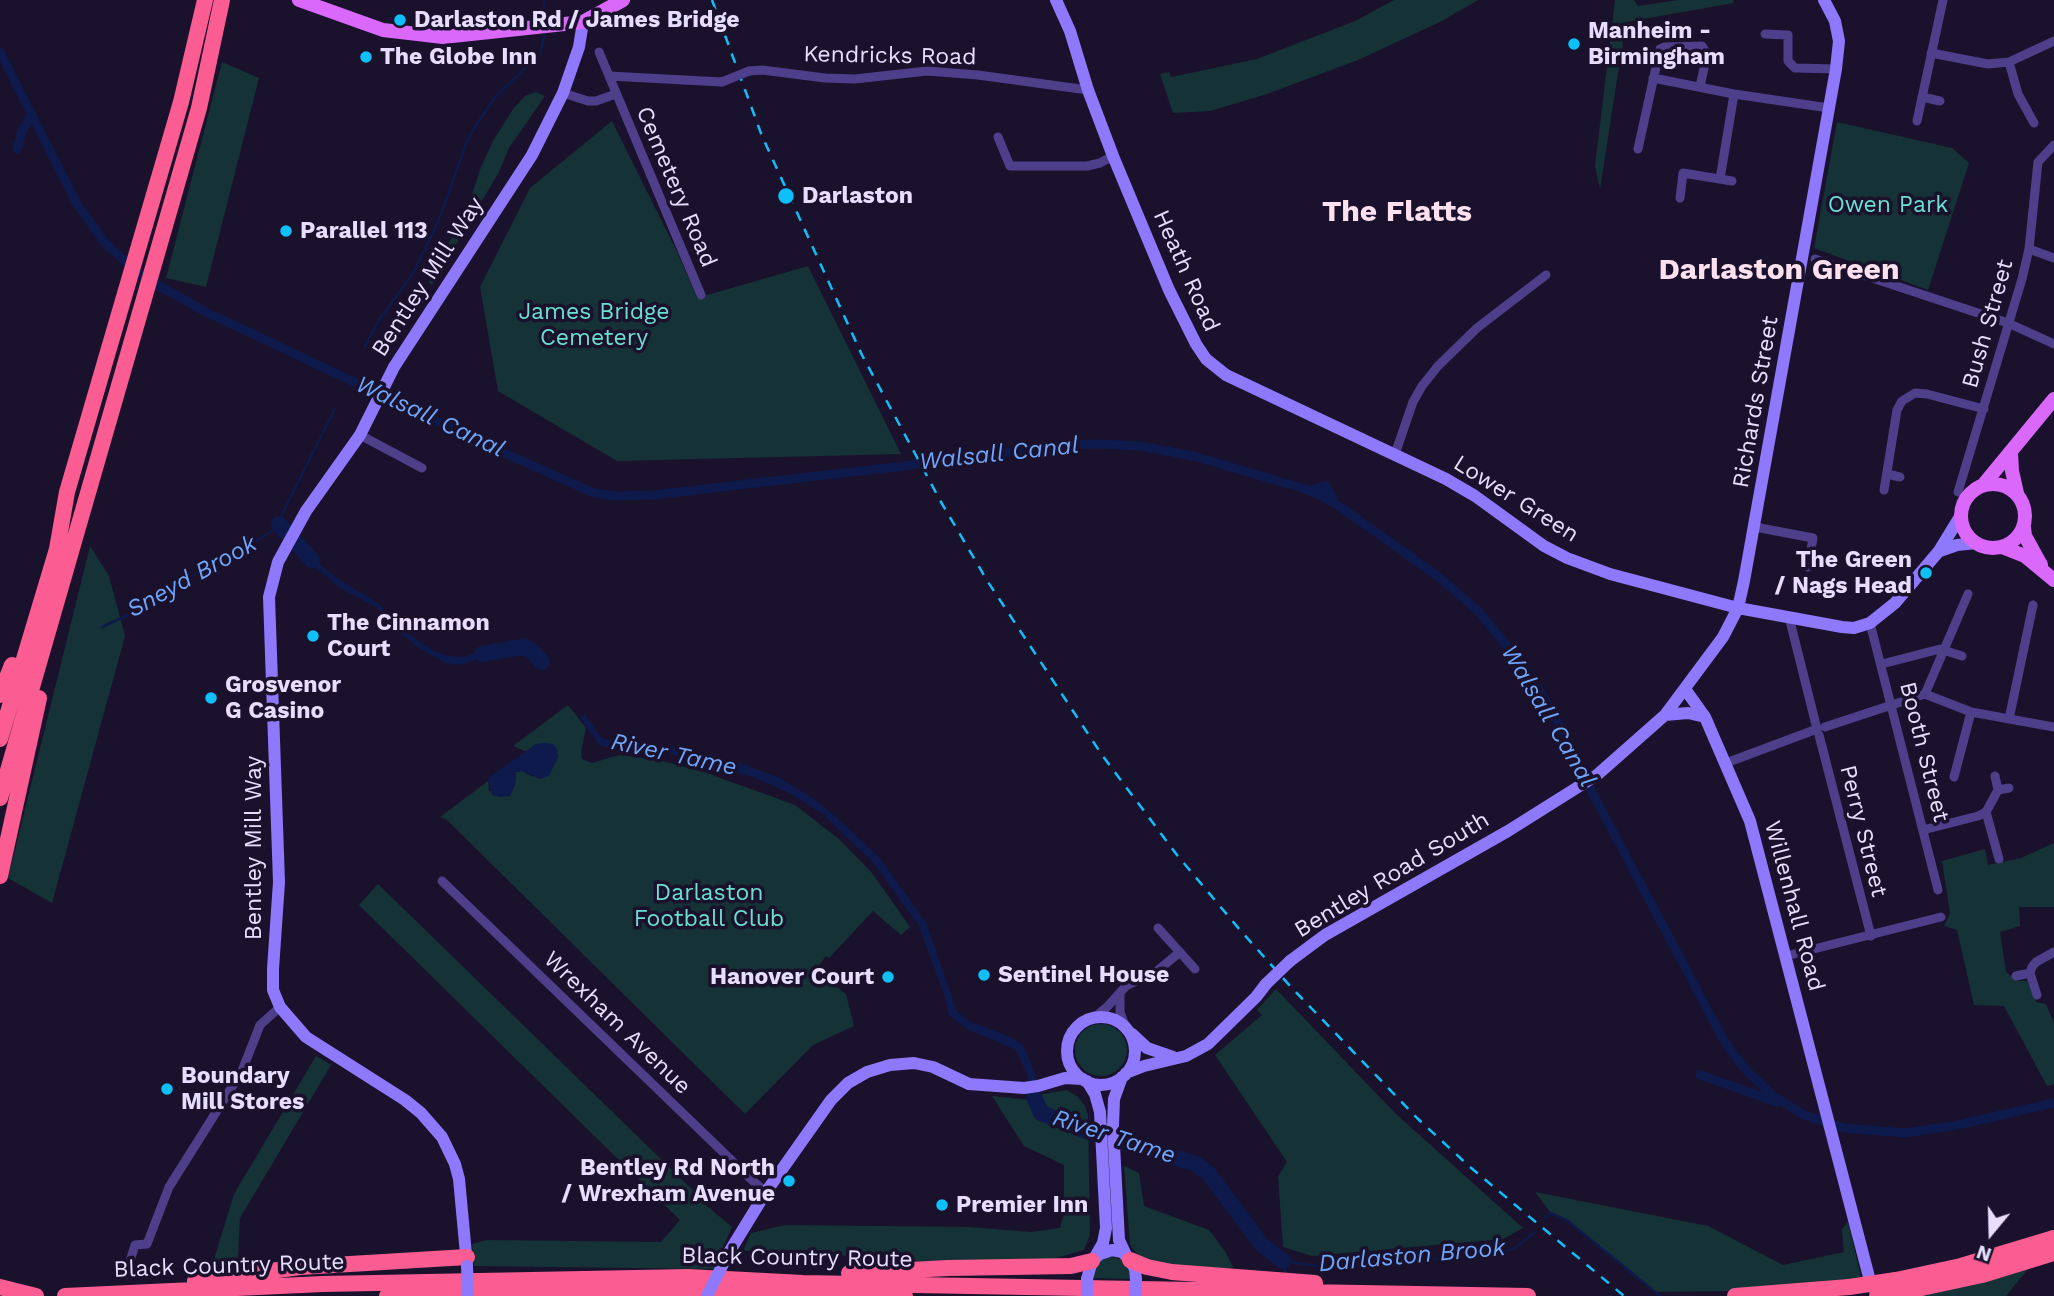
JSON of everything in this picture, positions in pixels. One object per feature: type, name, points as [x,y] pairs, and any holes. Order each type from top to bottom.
[{"type":"highway","points":[[0,876],[64,552],[67,492],[181,102],[205,0]]},
{"type":"highway","points":[[0,739],[138,323],[199,108],[222,0]]},
{"type":"highway","points":[[0,695],[64,552]]},
{"type":"highway","points":[[0,798],[64,552]]},
{"type":"highway","points":[[1877,1296],[1897,1286],[2054,1238]]},
{"type":"highway","points":[[1735,1296],[1897,1286],[1982,1275],[2054,1253]]},
{"type":"highway","points":[[1128,1257],[1147,1267],[1171,1272],[1313,1283],[1408,1294]]},
{"type":"highway","points":[[749,1279],[948,1268],[1071,1266],[1094,1259]]},
{"type":"highway","points":[[117,1293],[288,1268],[467,1262]]},
{"type":"highway","name":"Black Country Route","points":[[65,1296],[548,1279],[749,1279],[803,1283],[1528,1296]]},
{"type":"highway","points":[[0,1287],[36,1296]]},
{"type":"highway","name":"Black Country Route","points":[[387,1296],[565,1291],[905,1296]]},
{"type":"highway","points":[[783,1293],[804,1296]]},
{"type":"main road","points":[[299,0],[383,30],[443,37],[583,22],[623,0]]},
{"type":"main road","points":[[2054,399],[1984,484],[1969,495],[1961,516],[1964,528],[1977,543],[1986,547],[2002,547],[2025,556],[2054,580]]},
{"type":"main road","points":[[2011,452],[2017,493],[2025,507],[2025,536],[2043,569]]},
{"type":"main road","points":[[1984,484],[2002,484],[2017,493]]},
{"type":"main road","points":[[2002,547],[2016,539],[2024,527]]},
{"type":"street","name":"Heath Road","points":[[1056,0],[1070,31],[1088,90],[1113,156],[1185,325],[1206,359],[1215,368],[1236,380],[1395,454]]},
{"type":"street","name":"Richards Street","points":[[1738,608],[1755,527],[1836,69],[1839,41],[1835,21],[1824,0]]},
{"type":"street","points":[[1917,121],[1943,0]]},
{"type":"street","name":"Bentley Mill Way","points":[[468,1296],[459,1179],[442,1137],[421,1113],[405,1100],[306,1037],[280,1007],[272,980],[279,882],[277,777],[268,610],[271,587],[290,538],[360,435],[394,367],[532,155],[563,93],[579,47],[583,22]]},
{"type":"street","points":[[1765,34],[1788,34],[1788,61],[1795,68],[1836,69]]},
{"type":"street","points":[[1931,52],[1988,64],[2009,62],[2054,41]]},
{"type":"street","points":[[1638,149],[1660,49],[1702,46],[1707,54],[1700,87]]},
{"type":"street","name":"Cemetery Road","points":[[599,52],[701,295]]},
{"type":"street","points":[[2009,62],[2018,94],[2034,124]]},
{"type":"street","name":"Kendricks Road","points":[[609,76],[722,82],[749,71],[762,70],[855,79],[927,71],[1088,90]]},
{"type":"street","points":[[1653,78],[1734,94],[1829,108]]},
{"type":"street","name":"Cemetery Road","points":[[563,93],[588,101],[616,94]]},
{"type":"street","points":[[1720,179],[1734,94]]},
{"type":"street","points":[[1922,97],[1940,101]]},
{"type":"street","points":[[998,137],[1010,166],[1087,166],[1113,156]]},
{"type":"street","name":"Bush Street","points":[[1958,492],[2022,279],[2029,249],[2038,162],[2054,145]]},
{"type":"street","points":[[1679,198],[1683,173],[1732,181]]},
{"type":"street","points":[[2029,249],[2054,258]]},
{"type":"street","points":[[1815,260],[2007,323],[2054,344]]},
{"type":"street","points":[[1395,454],[1413,402],[1438,366],[1477,328],[1546,275]]},
{"type":"street","points":[[1884,490],[1897,410],[1902,401],[1915,393],[1927,394],[1984,410]]},
{"type":"street","points":[[360,435],[422,468]]},
{"type":"street","name":"Lower Green","points":[[1395,454],[1466,490],[1544,546],[1567,558],[1622,577],[1738,608],[1842,627],[1854,628],[1870,623]]},
{"type":"street","points":[[1887,474],[1900,477]]},
{"type":"street","points":[[1870,623],[1895,603],[1939,551],[1961,516]]},
{"type":"street","points":[[1755,527],[1813,538],[1808,566]]},
{"type":"street","points":[[1939,551],[1957,545],[1977,543]]},
{"type":"street","points":[[1925,694],[1968,594]]},
{"type":"street","points":[[2009,719],[2033,605]]},
{"type":"street","points":[[1665,715],[1723,637],[1738,608]]},
{"type":"street","name":"Perry Street","points":[[1789,617],[1871,936]]},
{"type":"street","name":"Booth Street","points":[[1870,623],[1938,890]]},
{"type":"street","points":[[1882,664],[1945,649],[1962,656]]},
{"type":"street","name":"Willenhall Road","points":[[1685,688],[1705,717],[1750,821],[1869,1277],[1877,1296]]},
{"type":"street","points":[[1726,763],[1925,694],[1971,712],[2054,727]]},
{"type":"street","points":[[1954,777],[1971,712]]},
{"type":"street","points":[[1665,715],[1688,713],[1705,717]]},
{"type":"street","name":"Bentley Road South","points":[[1124,1075],[1144,1066],[1194,1053],[1208,1044],[1290,961],[1325,935],[1574,792],[1665,715]]},
{"type":"street","points":[[1923,830],[1978,816],[1986,811],[1998,790],[1996,776]]},
{"type":"street","points":[[1998,790],[2009,788]]},
{"type":"street","points":[[1986,811],[1999,859]]},
{"type":"street","name":"Wrexham Avenue","points":[[442,881],[766,1192]]},
{"type":"street","points":[[1786,956],[1941,918]]},
{"type":"street","points":[[1158,928],[1195,969]]},
{"type":"street","points":[[1094,1018],[1126,986],[1157,971],[1180,952]]},
{"type":"street","points":[[2037,995],[2030,973],[2036,962],[2054,953]]},
{"type":"street","points":[[2015,976],[2030,973]]},
{"type":"street","points":[[1119,993],[1120,1012],[1135,1048],[1131,1066],[1124,1075],[1114,1099],[1113,1126],[1119,1240],[1135,1269],[1135,1296]]},
{"type":"street","points":[[126,1274],[135,1245],[148,1244],[169,1187],[242,1071],[260,1025],[280,1007]]},
{"type":"street","points":[[1045,1083],[1067,1055],[1069,1039],[1073,1032],[1084,1021],[1094,1018],[1108,1018],[1126,1028],[1147,1048],[1177,1058]]},
{"type":"street","points":[[1067,1055],[1075,1072],[1085,1080],[1097,1100],[1100,1121],[1106,1228],[1103,1243],[1087,1279],[1087,1296]]},
{"type":"street","points":[[707,1296],[766,1192],[831,1100],[848,1083],[867,1072],[890,1065],[914,1063],[933,1067],[969,1084],[1024,1088],[1065,1078],[1107,1084],[1124,1075]]},
{"type":"street","points":[[1094,1259],[1112,1250],[1128,1257]]},
{"type":"green space","points":[[1394,0],[1478,0],[1442,21],[1358,60],[1267,94],[1210,111],[1173,113],[1160,74],[1169,72],[1171,77],[1257,59],[1355,21]]},
{"type":"green space","points":[[1615,0],[1634,0],[1638,6],[1678,0],[1733,0],[1734,3],[1626,22],[1600,189],[1595,166]]},
{"type":"green space","points":[[222,62],[259,78],[206,287],[166,278]]},
{"type":"green space","points":[[536,92],[545,96],[509,148],[499,172],[432,285],[429,282],[431,274],[466,212],[481,167],[494,139],[514,108],[525,96]]},
{"type":"green space","name":"James Bridge Cemetery","points":[[612,121],[697,298],[808,266],[901,454],[617,461],[498,391],[480,287],[530,188]]},
{"type":"green space","name":"Owen Park","points":[[1837,122],[1952,148],[1969,163],[1928,290],[1814,248]]},
{"type":"green space","points":[[90,546],[109,576],[125,636],[52,903],[8,878]]},
{"type":"green space","name":"Darlaston Football Club","points":[[568,705],[586,728],[582,759],[592,763],[619,755],[658,760],[704,772],[795,805],[839,839],[872,873],[910,927],[901,935],[873,911],[829,958],[826,956],[815,971],[846,994],[854,1026],[813,1045],[745,1114],[447,820],[440,817],[488,781],[489,791],[515,785],[516,772],[522,771],[533,777],[536,744],[527,752],[513,746]]},
{"type":"green space","points":[[2054,843],[2054,907],[2019,907],[2020,926],[2000,932],[2006,972],[2017,981],[2029,981],[2036,1002],[2046,1004],[2054,1023],[2054,1084],[2047,1086],[2004,1006],[1974,1005],[1957,930],[1944,926],[1950,913],[1942,861],[1985,849],[1988,865],[2021,858]]},
{"type":"green space","points":[[378,884],[702,1199],[701,1201],[732,1227],[713,1269],[474,1266],[472,1244],[486,1240],[661,1242],[680,1220],[359,905]]},
{"type":"green space","points":[[1276,989],[1395,1113],[1523,1228],[1503,1239],[1312,1256],[1283,1247],[1278,1176],[1287,1162],[1215,1055],[1262,1015],[1257,1010]]},
{"type":"green space","points":[[1101,1024],[1111,1026],[1119,1032],[1125,1040],[1125,1060],[1119,1068],[1111,1074],[1101,1076],[1091,1074],[1083,1068],[1077,1060],[1075,1050],[1077,1040],[1083,1032],[1091,1026]]},
{"type":"green space","points":[[316,1056],[331,1065],[240,1218],[238,1257],[231,1269],[215,1271],[212,1266],[234,1194]]},
{"type":"green space","points":[[1067,1090],[1078,1097],[1088,1116],[1090,1235],[1084,1250],[1049,1260],[879,1261],[807,1250],[743,1251],[751,1233],[785,1225],[970,1227],[1031,1232],[1060,1228],[1064,1214],[1064,1165],[1024,1146],[992,1096],[1031,1100],[1034,1109],[1040,1105],[1038,1095]]},
{"type":"green space","points":[[1124,1166],[1139,1173],[1144,1206],[1209,1230],[1233,1267],[1228,1269],[1159,1265],[1141,1259],[1130,1245]]},
{"type":"green space","points":[[1535,1192],[1708,1226],[1783,1265],[1844,1252],[1842,1229],[1848,1222],[1861,1277],[1796,1286],[1728,1291],[1655,1292],[1568,1221],[1551,1213]]},
{"type":"green space","points":[[1109,1256],[1122,1260],[1129,1271],[1130,1279],[1093,1278],[1098,1262]]},
{"type":"green space","points":[[2028,1269],[2006,1296],[1919,1296]]},
{"type":"water","points":[[1326,481],[1330,483],[1342,508],[1302,488]]},
{"type":"water","points":[[298,541],[306,552],[337,578],[380,605],[410,635],[434,651],[463,657],[500,645],[529,642],[545,659],[542,662],[531,657],[505,654],[459,665],[445,663],[417,647],[394,628],[376,607],[340,588],[294,549]]},
{"type":"water","points":[[585,714],[604,739],[669,746],[738,762],[780,778],[814,799],[837,818],[880,858],[927,924],[957,1012],[971,1022],[1013,1038],[1023,1045],[1035,1072],[1040,1105],[1046,1111],[1039,1117],[1034,1109],[1027,1075],[1016,1050],[967,1029],[949,1015],[919,926],[872,861],[821,813],[791,794],[753,777],[674,755],[639,749],[611,749],[599,745],[580,718]]},
{"type":"water","points":[[536,744],[553,744],[558,757],[549,776],[540,779],[522,771],[516,772],[515,785],[510,796],[492,795],[488,781],[490,777]]},
{"type":"waterway","points":[[544,0],[545,22]]},
{"type":"waterway","points":[[365,346],[379,320],[412,275],[438,222],[468,139],[496,96],[540,54],[545,32]]},
{"type":"waterway","name":"Walsall Canal","points":[[0,52],[77,204],[106,244],[145,278],[204,311],[594,493],[616,496],[652,495],[1062,445],[1099,444],[1140,446],[1193,456],[1322,496],[1440,578],[1478,611],[1520,661],[1567,739],[1593,794],[1723,1039],[1743,1067],[1772,1095],[1804,1115],[1844,1128],[1905,1133],[1953,1126],[2054,1103]]},
{"type":"waterway","points":[[17,149],[22,131],[32,114]]},
{"type":"waterway","name":"Sneyd Brook","points":[[102,627],[128,615],[274,530],[335,409]]},
{"type":"waterway","name":"River Tame","points":[[279,524],[312,560]]},
{"type":"waterway","name":"River Tame","points":[[482,654],[523,647],[530,649],[542,662]]},
{"type":"waterway","points":[[1700,1075],[1777,1102]]},
{"type":"waterway","name":"River Tame","points":[[1034,1097],[1041,1113],[1089,1132],[1196,1164],[1209,1174],[1261,1244],[1283,1261]]},
{"type":"waterway","name":"Darlaston Brook","points":[[1545,1218],[1551,1213],[1568,1221],[1660,1296]]},
{"type":"waterway","name":"Darlaston Brook","points":[[1283,1261],[1324,1267],[1497,1254],[1515,1248],[1535,1232]]},
{"type":"waterway","name":"River Tame","points":[[1283,1261],[1286,1274]]},
{"type":"railway","points":[[712,0],[762,136],[862,355],[941,502],[988,582],[1102,755],[1177,855],[1240,930],[1417,1118],[1470,1167],[1624,1296]]},
{"type":"place","name":"Darlaston Rd / James Bridge","points":[[400,20]]},
{"type":"place","name":"Manheim - Birmingham","points":[[1574,44]]},
{"type":"place","name":"The Globe Inn","points":[[366,57]]},
{"type":"place","name":"Darlaston","points":[[786,196]]},
{"type":"place","name":"Parallel 113","points":[[286,231]]},
{"type":"place","name":"The Green / Nags Head","points":[[1926,573]]},
{"type":"place","name":"The Cinnamon Court","points":[[313,636]]},
{"type":"place","name":"Grosvenor G Casino","points":[[211,698]]},
{"type":"place","name":"Sentinel House","points":[[984,975]]},
{"type":"place","name":"Hanover Court","points":[[888,977]]},
{"type":"place","name":"Boundary Mill Stores","points":[[167,1089]]},
{"type":"place","name":"Bentley Rd North / Wrexham Avenue","points":[[789,1181]]},
{"type":"place","name":"Premier Inn","points":[[942,1205]]},
{"type":"district","name":"The Flatts","points":[[1397,212]]},
{"type":"district","name":"Darlaston Green","points":[[1779,270]]}]
